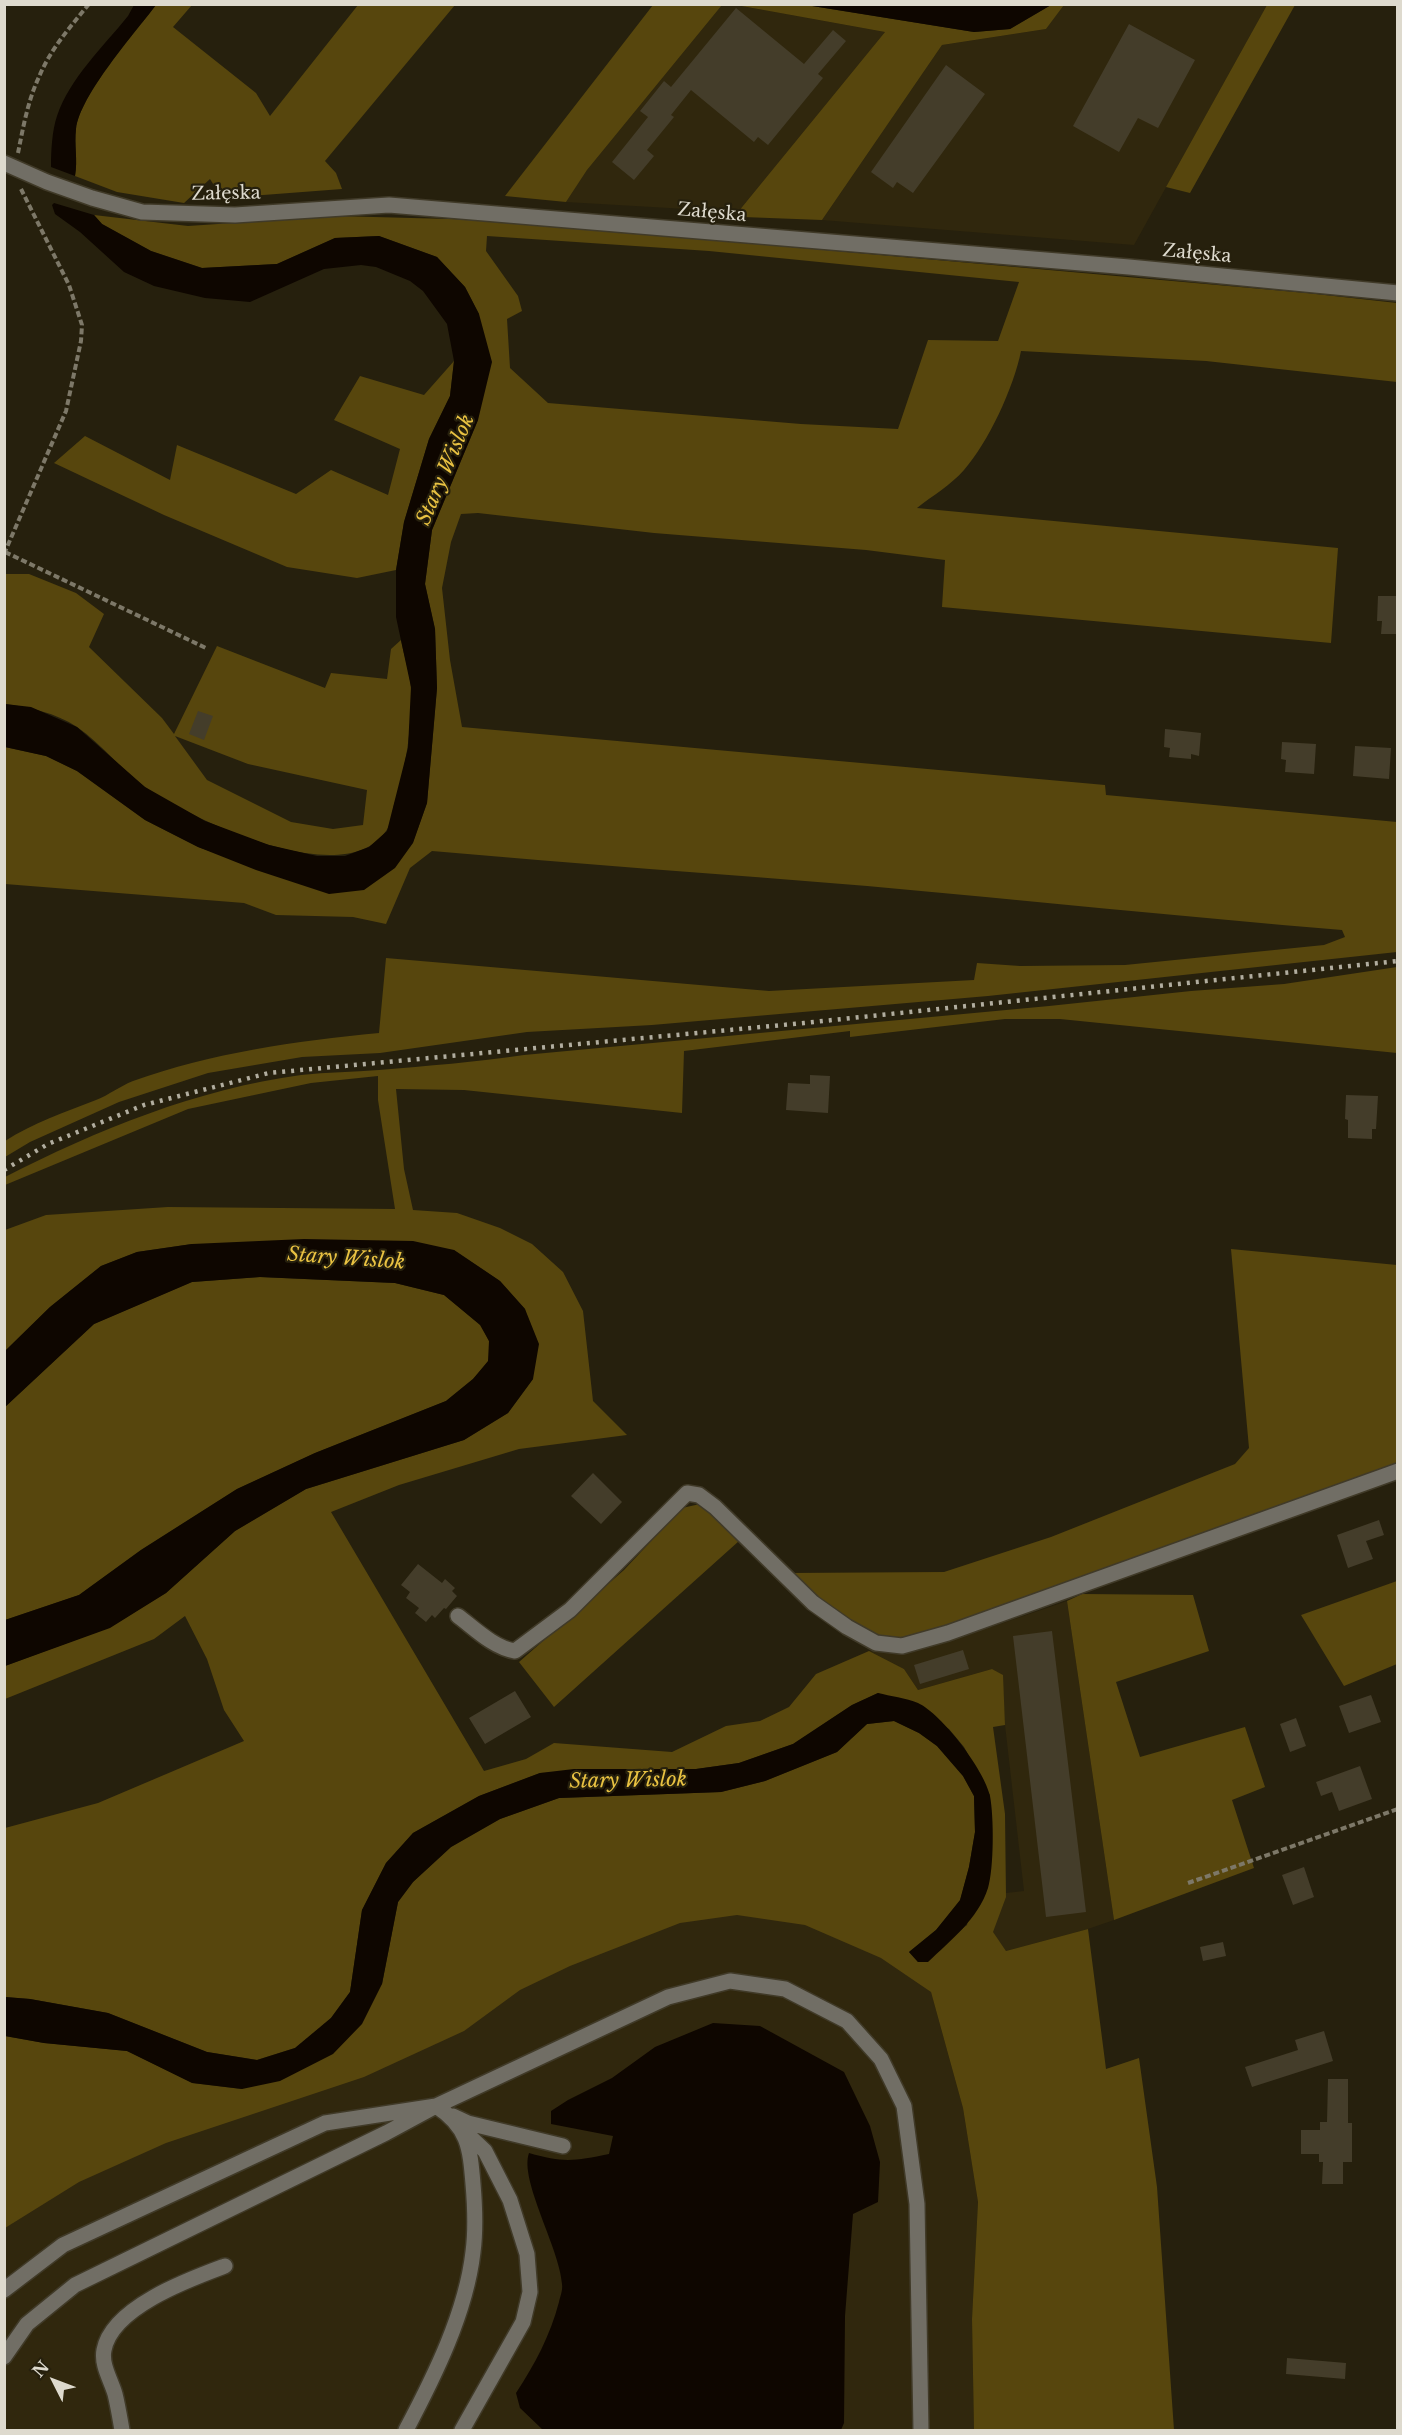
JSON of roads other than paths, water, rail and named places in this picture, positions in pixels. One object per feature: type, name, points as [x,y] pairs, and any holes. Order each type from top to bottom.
[{"type":"street","name":"Załęska","points":[[16,168],[92,198],[142,212],[235,215],[359,205],[423,207],[1118,266],[1398,293]]},
{"type":"street","points":[[458,1616],[486,1637],[514,1651],[570,1610],[687,1493],[699,1496],[715,1507],[822,1609],[847,1627],[876,1643],[902,1646],[948,1633],[1398,1471]]},
{"type":"street","points":[[4,2357],[27,2324],[75,2285],[386,2133],[436,2106],[668,1996],[730,1982],[785,1989],[847,2021],[881,2059],[904,2106],[917,2204],[921,2430]]},
{"type":"street","points":[[4,2290],[63,2245],[325,2123],[436,2106],[468,2123],[563,2146]]},
{"type":"street","points":[[450,2115],[485,2151],[510,2200],[526,2254],[530,2292],[523,2322],[462,2430]]},
{"type":"street","points":[[406,2430],[439,2363],[459,2311],[473,2254],[475,2206],[471,2164],[464,2131]]},
{"type":"street","points":[[122,2430],[115,2394],[105,2368],[104,2350],[116,2326],[136,2308],[190,2279],[225,2266]]},
{"type":"water","points":[[1051,4],[1010,29],[974,32],[806,5]]},
{"type":"water","points":[[134,5],[156,5],[109,65],[87,99],[76,129],[75,176],[51,167],[54,128],[63,102],[79,76],[128,16]]},
{"type":"water","name":"Stary Wislok","points":[[54,203],[94,215],[102,224],[151,251],[202,268],[277,264],[335,238],[379,236],[437,257],[465,287],[479,314],[492,362],[478,420],[432,530],[425,584],[435,629],[437,688],[427,803],[413,843],[395,868],[364,890],[329,894],[256,870],[198,847],[145,820],[77,771],[46,756],[5,747],[5,704],[31,707],[77,727],[145,787],[205,821],[269,845],[317,856],[345,856],[369,847],[387,831],[408,748],[411,687],[396,617],[396,570],[404,522],[429,439],[450,396],[454,361],[447,324],[423,291],[410,281],[376,267],[361,265],[324,269],[250,302],[205,298],[154,286],[124,272],[80,232],[55,214],[52,205]]},
{"type":"water","name":"Stary Wislok","points":[[304,1239],[413,1241],[454,1250],[500,1281],[525,1309],[539,1344],[533,1379],[508,1413],[464,1440],[306,1489],[235,1531],[166,1593],[110,1628],[5,1666],[5,1620],[79,1595],[141,1550],[237,1489],[315,1453],[446,1401],[473,1379],[488,1361],[489,1341],[480,1325],[444,1295],[395,1283],[260,1277],[192,1282],[94,1324],[5,1407],[5,1351],[50,1307],[101,1266],[137,1252],[192,1244]]},
{"type":"water","name":"Stary Wislok","points":[[878,1693],[918,1703],[939,1719],[971,1758],[990,1796],[993,1842],[988,1888],[978,1910],[971,1919],[928,1962],[918,1962],[909,1952],[936,1930],[960,1900],[975,1832],[974,1796],[963,1776],[937,1746],[919,1733],[894,1721],[867,1724],[837,1752],[765,1781],[721,1792],[559,1798],[500,1819],[451,1847],[413,1882],[398,1902],[382,1984],[362,2024],[333,2054],[280,2081],[242,2089],[192,2083],[127,2051],[44,2043],[5,2036],[5,1997],[30,1999],[108,2013],[207,2052],[257,2060],[295,2048],[331,2018],[350,1992],[362,1910],[386,1863],[413,1833],[479,1796],[540,1773],[574,1769],[696,1769],[739,1763],[793,1744],[852,1705]]},
{"type":"water","points":[[713,2023],[760,2026],[844,2072],[870,2126],[880,2162],[878,2202],[853,2214],[845,2316],[844,2423],[841,2430],[543,2430],[520,2408],[516,2393],[546,2338],[562,2286],[560,2269],[530,2180],[527,2165],[529,2153],[569,2160],[609,2154],[613,2136],[551,2124],[551,2111],[612,2078],[655,2047]]},
{"type":"railway","points":[[4,1170],[48,1144],[144,1105],[269,1073],[804,1023],[1398,961]]}]
